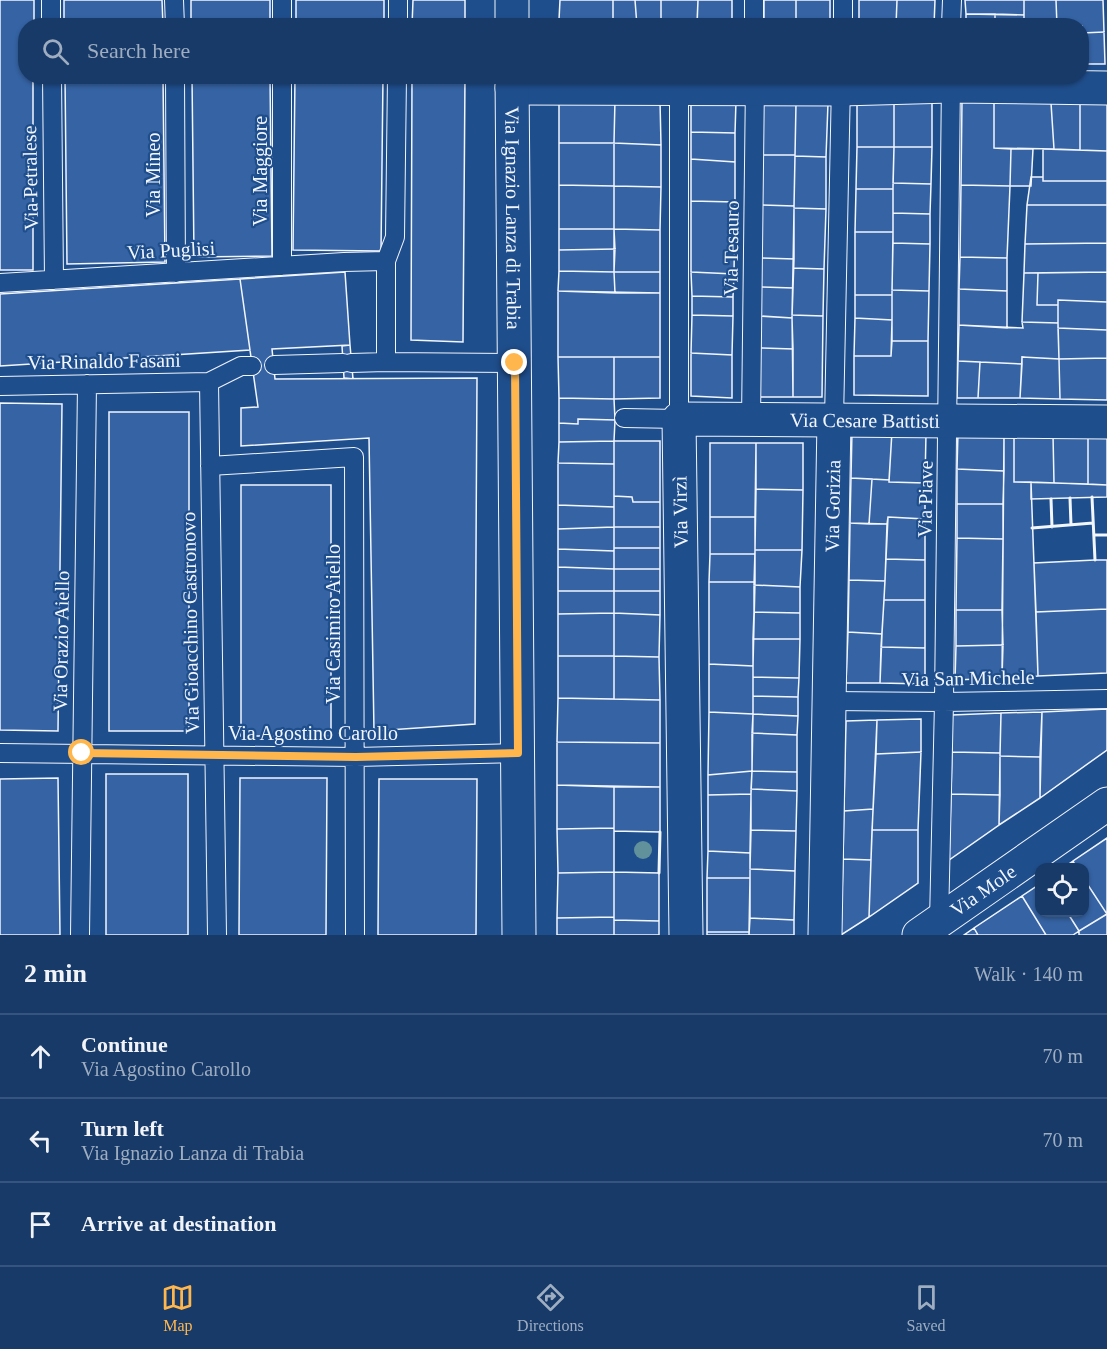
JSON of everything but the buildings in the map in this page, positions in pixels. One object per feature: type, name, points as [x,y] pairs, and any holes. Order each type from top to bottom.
[{"type":"street","points":[[512,0],[512,18]]},
{"type":"street","name":"Via Ignazio Lanza di Trabia","points":[[512,84],[519,935]]},
{"type":"street","points":[[560,84],[679,89],[742,84]]},
{"type":"street","points":[[1018,84],[1107,88]]},
{"type":"street","name":"Via Cesare Battisti","points":[[679,419],[1107,422]]},
{"type":"street","name":"Via Virzì","points":[[679,419],[686,935]]},
{"type":"street","name":"Via Gorizia","points":[[825,935],[834,420]]},
{"type":"street","name":"Via Mole","points":[[932,930],[1107,804]]},
{"type":"lane","points":[[51,0],[51,18]]},
{"type":"lane","points":[[174,0],[174,18]]},
{"type":"lane","points":[[282,0],[282,18]]},
{"type":"lane","points":[[398,0],[398,18]]},
{"type":"lane","points":[[754,0],[754,18]]},
{"type":"lane","points":[[843,0],[843,18]]},
{"type":"lane","points":[[951,18],[952,0]]},
{"type":"lane","name":"Via Petralese","points":[[52,84],[54,280]]},
{"type":"lane","name":"Via Mineo","points":[[175,84],[176,273]]},
{"type":"lane","name":"Via Maggiore","points":[[282,84],[282,266]]},
{"type":"lane","points":[[386,362],[386,261],[395,237],[397,84]]},
{"type":"lane","name":"Via Tesauro","points":[[751,421],[755,84]]},
{"type":"lane","name":"Via Gorizia","points":[[834,420],[841,84]]},
{"type":"lane","name":"Via Piave","points":[[932,930],[944,702],[951,84]]},
{"type":"lane","name":"Via Virzì","points":[[679,89],[679,419]]},
{"type":"lane","name":"Via Puglisi","points":[[0,283],[386,261]]},
{"type":"lane","points":[[274,365],[386,362],[515,363]]},
{"type":"lane","points":[[209,382],[242,366],[252,366]]},
{"type":"lane","name":"Via Rinaldo Fasani","points":[[0,386],[209,382]]},
{"type":"lane","name":"Via Gioacchino Castronovo","points":[[209,382],[217,935]]},
{"type":"lane","name":"Via Orazio Aiello","points":[[80,935],[87,384]]},
{"type":"lane","name":"Via Cesare Battisti","points":[[624,418],[679,419]]},
{"type":"lane","name":"Via Casimiro Aiello","points":[[210,466],[354,457],[355,935]]},
{"type":"lane","name":"Via San Michele","points":[[829,701],[944,702],[1107,699]]},
{"type":"lane","name":"Via Agostino Carollo","points":[[0,753],[356,757],[518,753]]},
{"type":"wall","points":[[1092,497],[1095,560]]},
{"type":"wall","points":[[1070,498],[1071,525]]},
{"type":"wall","points":[[1051,499],[1052,527]]},
{"type":"wall","points":[[1032,528],[1093,523]]},
{"type":"wall","points":[[1094,535],[1107,535]]},
{"type":"wall","points":[[659,873],[660,832]]},
{"type":"route","points":[[82,753],[356,757],[518,753],[515,363]]}]
